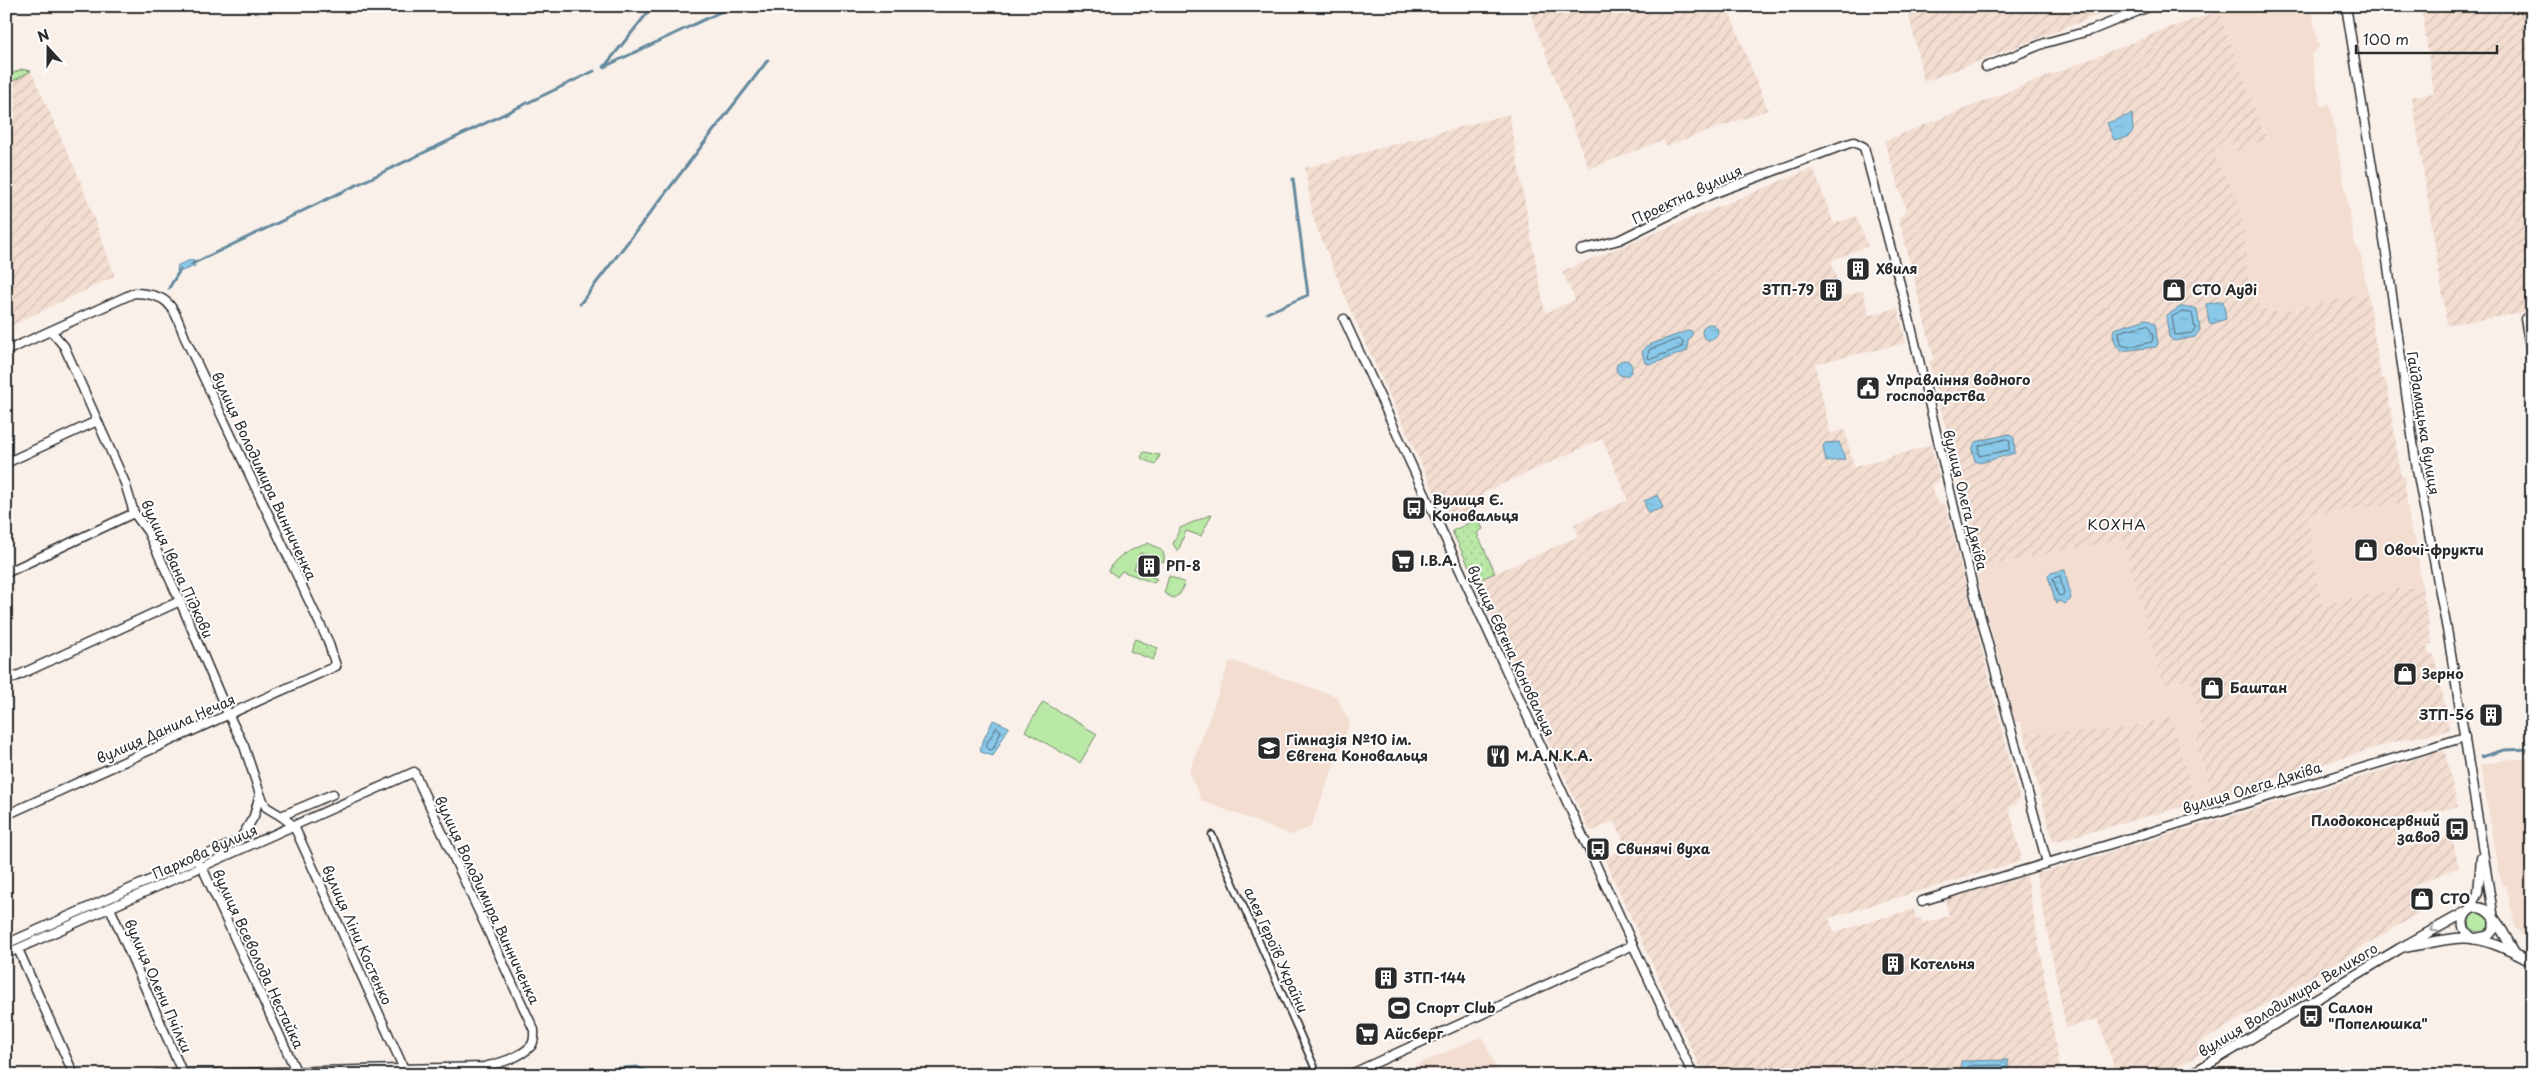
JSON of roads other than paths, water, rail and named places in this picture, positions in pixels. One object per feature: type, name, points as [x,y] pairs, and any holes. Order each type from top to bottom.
[{"type":"street","points":[[1986,67],[2045,43],[2092,30],[2151,6]]},
{"type":"street","name":"Гайдамацька вулиця","points":[[2346,6],[2382,227],[2417,470],[2465,737],[2494,919]]},
{"type":"street","name":"Проектна вулиця","points":[[1581,250],[1619,240],[1712,194],[1782,167],[1847,144],[1860,144]]},
{"type":"street","name":"вулиця Олега Дяківа","points":[[1860,144],[1866,153],[1909,318],[1974,592],[2047,863]]},
{"type":"street","name":"вулиця Володимира Винниченка","points":[[51,331],[134,293],[157,295],[174,308],[185,338],[328,641],[336,666]]},
{"type":"street","name":"вулиця Євгена Коновальця","points":[[1344,319],[1693,1075]]},
{"type":"street","points":[[2525,319],[2532,358]]},
{"type":"street","points":[[6,351],[51,331]]},
{"type":"street","name":"вулиця Івана Підкови","points":[[51,331],[64,346],[125,483],[134,513],[148,532],[180,601],[228,714],[244,746],[260,794]]},
{"type":"street","points":[[6,463],[97,421]]},
{"type":"street","points":[[6,572],[134,513]]},
{"type":"street","points":[[6,681],[180,601]]},
{"type":"street","name":"вулиця Данила Нечая","points":[[6,815],[336,666]]},
{"type":"street","name":"вулиця Олега Дяківа","points":[[1922,901],[2465,737]]},
{"type":"street","name":"вулиця Володимира Винниченка","points":[[404,1069],[484,1067],[531,1046],[534,1039],[534,1030],[414,772]]},
{"type":"street","name":"Паркова вулиця","points":[[6,954],[414,772]]},
{"type":"street","name":"Паркова вулиця","points":[[260,794],[266,807],[281,816]]},
{"type":"street","name":"Паркова вулиця","points":[[6,944],[240,840],[254,816],[260,794]]},
{"type":"street","points":[[281,816],[333,794]]},
{"type":"street","name":"вулиця Ліни Костенко","points":[[281,816],[294,826],[404,1069]]},
{"type":"street","name":"алея Героїв України","points":[[1212,835],[1318,1075]]},
{"type":"street","name":"Гайдамацька вулиця","points":[[2469,910],[2476,898],[2480,882],[2481,843]]},
{"type":"street","name":"вулиця Всеволода Нестайка","points":[[193,860],[202,867],[296,1071]]},
{"type":"street","points":[[2494,919],[2494,929],[2488,936],[2474,938],[2467,934],[2463,926],[2464,918],[2469,910],[2482,907],[2490,912],[2515,953]]},
{"type":"street","name":"вулиця Олени Пчілки","points":[[110,908],[183,1074]]},
{"type":"street","name":"вулиця Володимира Великого","points":[[2190,1075],[2399,949],[2469,910]]},
{"type":"street","name":"вулиця Володимира Великого","points":[[2399,949],[2456,938],[2474,938],[2515,953],[2532,962]]},
{"type":"street","points":[[1349,1075],[1633,946]]},
{"type":"street","points":[[18,949],[74,1075]]},
{"type":"street","points":[[156,1075],[404,1069]]},
{"type":"water","points":[[2132,114],[2133,131],[2128,137],[2114,140],[2107,123]]},
{"type":"water","points":[[193,259],[195,266],[177,271],[178,265]]},
{"type":"water","points":[[2223,301],[2226,319],[2209,323],[2206,304]]},
{"type":"water","points":[[2180,307],[2197,309],[2200,330],[2195,337],[2174,341],[2169,337],[2166,316]]},
{"type":"water","points":[[2147,319],[2155,324],[2158,344],[2156,347],[2121,351],[2114,341],[2114,329]]},
{"type":"water","points":[[1707,324],[1713,324],[1718,329],[1716,338],[1707,340],[1702,335],[1702,329]]},
{"type":"water","points":[[1690,330],[1693,333],[1688,341],[1687,351],[1652,364],[1645,363],[1642,352],[1646,346]]},
{"type":"water","points":[[1621,360],[1627,360],[1632,365],[1630,374],[1621,376],[1616,371],[1616,365]]},
{"type":"water","points":[[2009,434],[2014,438],[2015,453],[1980,463],[1975,461],[1972,450],[1975,442]]},
{"type":"water","points":[[1839,442],[1845,459],[1826,462],[1823,446],[1825,443]]},
{"type":"water","points":[[1658,495],[1663,508],[1648,513],[1644,501]]},
{"type":"water","points":[[2065,570],[2071,599],[2065,604],[2059,601],[2056,604],[2048,576],[2050,573]]},
{"type":"water","points":[[993,720],[1009,727],[993,756],[981,752],[980,747]]},
{"type":"water","points":[[2008,1060],[2008,1075],[1961,1075],[1961,1061]]},
{"type":"waterway","points":[[605,66],[653,6]]},
{"type":"waterway","points":[[604,67],[733,6]]},
{"type":"waterway","points":[[580,304],[768,60]]},
{"type":"waterway","points":[[192,264],[594,71]]},
{"type":"waterway","points":[[1267,313],[1308,295],[1293,179]]},
{"type":"waterway","points":[[169,288],[180,270]]},
{"type":"waterway","points":[[2481,757],[2504,750],[2532,749]]},
{"type":"waterway","points":[[540,1075],[637,1067],[654,1075]]},
{"type":"place","name":"Хвиля","points":[[1858,269]]},
{"type":"place","name":"ЗТП-79","points":[[1831,290]]},
{"type":"place","name":"СТО Ауді","points":[[2174,290]]},
{"type":"place","name":"Управління водного господарства","points":[[1868,388]]},
{"type":"place","name":"Вулиця Є. Коновальця","points":[[1414,508]]},
{"type":"place","name":"Овочі-фрукти","points":[[2366,550]]},
{"type":"place","name":"І.В.А.","points":[[1403,561]]},
{"type":"place","name":"РП-8","points":[[1149,566]]},
{"type":"place","name":"Зерно","points":[[2405,674]]},
{"type":"place","name":"Баштан","points":[[2212,688]]},
{"type":"place","name":"ЗТП-56","points":[[2491,715]]},
{"type":"place","name":"Гімназія №10 ім. Євгена Коновальця","points":[[1269,748]]},
{"type":"place","name":"M.A.N.K.A.","points":[[1498,756]]},
{"type":"place","name":"Плодоконсервний завод","points":[[2457,829]]},
{"type":"place","name":"Свинячі вуха","points":[[1598,849]]},
{"type":"place","name":"СТО","points":[[2422,899]]},
{"type":"place","name":"Котельня","points":[[1893,964]]},
{"type":"place","name":"ЗТП-144","points":[[1386,978]]},
{"type":"place","name":"Спорт Club","points":[[1399,1008]]},
{"type":"place","name":"Салон \"Попелюшка\"","points":[[2311,1016]]},
{"type":"place","name":"Айсберг","points":[[1367,1034]]},
{"type":"district","name":"КОХНА","points":[[2117,525]]}]
